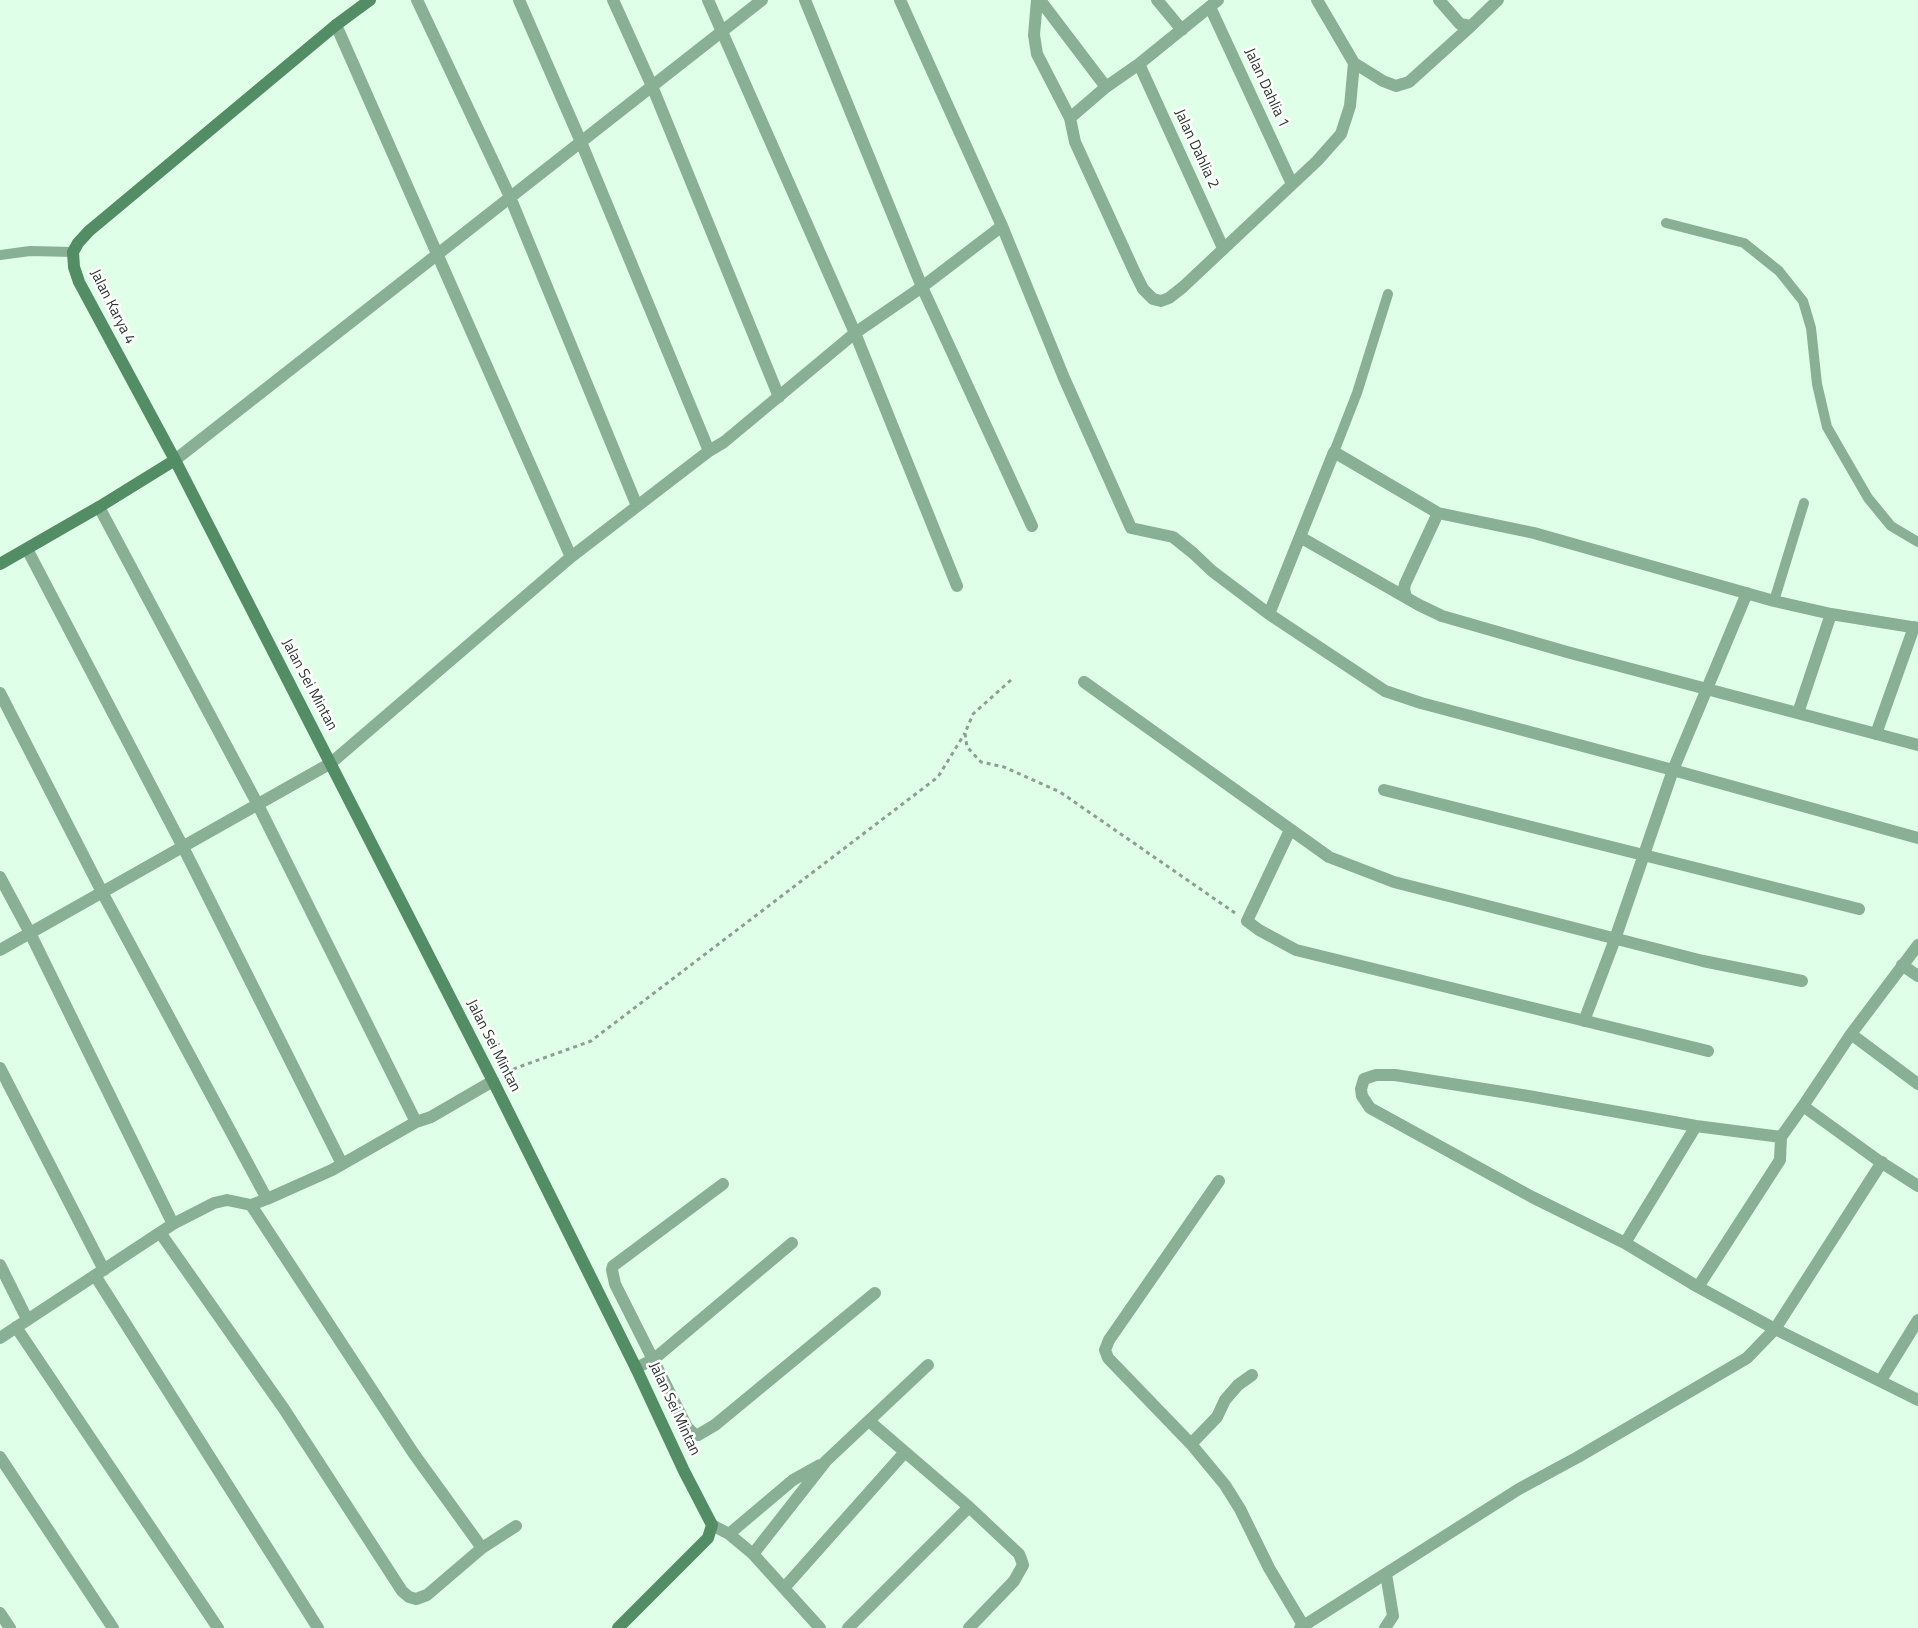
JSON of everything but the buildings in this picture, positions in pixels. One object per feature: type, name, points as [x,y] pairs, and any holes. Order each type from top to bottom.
[{"type":"street","points":[[73,252],[89,231],[336,25],[370,0]]},
{"type":"street","points":[[417,0],[510,197],[637,506]]},
{"type":"street","points":[[519,0],[581,142],[709,451]]},
{"type":"street","points":[[613,0],[652,86],[779,397]]},
{"type":"street","points":[[708,0],[855,332],[957,586]]},
{"type":"street","points":[[0,564],[175,460],[762,0]]},
{"type":"street","points":[[805,0],[922,287],[1032,526]]},
{"type":"street","points":[[900,0],[1002,226],[1064,378],[1131,528],[1173,537],[1193,552],[1212,571],[1268,614],[1385,691],[1421,703],[1918,838]]},
{"type":"street","points":[[1039,0],[1106,87]]},
{"type":"street","points":[[1039,0],[1034,35],[1037,54],[1070,118],[1075,142],[1143,289],[1153,299],[1161,301],[1169,298],[1224,248],[1317,160],[1341,134],[1350,106],[1354,63]]},
{"type":"street","points":[[1157,0],[1182,30]]},
{"type":"street","points":[[1317,0],[1354,63],[1382,81],[1396,86],[1409,82],[1498,0]]},
{"type":"street","points":[[1439,0],[1460,24],[1471,26]]},
{"type":"street","points":[[1070,118],[1106,87],[1139,64],[1214,4]]},
{"type":"street","name":"Jalan Dahlia 1","points":[[1214,4],[1292,184]]},
{"type":"street","points":[[336,25],[571,557]]},
{"type":"street","name":"Jalan Dahlia 2","points":[[1139,64],[1224,248]]},
{"type":"street","points":[[0,950],[331,763],[571,557],[709,451],[724,442],[855,332],[922,287],[1002,226]]},
{"type":"street","name":"Jalan Karya 4","points":[[73,252],[74,267],[79,282],[175,460]]},
{"type":"street","points":[[1268,614],[1334,452],[1438,513],[1534,533],[1774,601],[1831,614],[1916,627],[1876,734]]},
{"type":"street","name":"Jalan Sei Mintan","points":[[175,460],[493,1081],[712,1525]]},
{"type":"street","points":[[99,506],[258,805],[416,1122]]},
{"type":"street","points":[[1406,597],[1404,589],[1410,571],[1438,513]]},
{"type":"street","points":[[1300,537],[1419,605],[1442,616],[1567,652],[1918,745]]},
{"type":"street","points":[[26,549],[183,847],[342,1164]]},
{"type":"street","points":[[1584,1022],[1615,939],[1673,770],[1747,594]]},
{"type":"street","points":[[1798,713],[1831,614]]},
{"type":"street","points":[[1084,682],[1329,857],[1394,882],[1703,962],[1802,981]]},
{"type":"street","points":[[0,693],[102,892],[267,1199]]},
{"type":"street","points":[[1384,790],[1860,909]]},
{"type":"street","points":[[1290,830],[1246,921],[1296,950],[1708,1051]]},
{"type":"street","points":[[0,877],[30,933],[173,1224]]},
{"type":"street","points":[[1698,1287],[1780,1160],[1781,1136],[1851,1034],[1918,944]]},
{"type":"street","points":[[1902,965],[1918,976]]},
{"type":"street","points":[[1851,1034],[1918,1084]]},
{"type":"street","points":[[0,1068],[100,1273],[318,1628]]},
{"type":"street","points":[[1781,1136],[1696,1126],[1528,1096],[1395,1075],[1376,1075],[1364,1079],[1361,1089],[1362,1096],[1370,1108],[1532,1197],[1625,1243],[1698,1287],[1775,1329],[1918,1400]]},
{"type":"street","points":[[0,1338],[161,1234],[173,1224],[220,1201],[227,1200],[251,1205],[267,1199],[342,1164],[416,1122],[431,1117],[493,1081]]},
{"type":"street","points":[[1803,1106],[1918,1186]]},
{"type":"street","points":[[1625,1243],[1696,1126]]},
{"type":"street","points":[[1219,1181],[1109,1340],[1106,1350],[1108,1358],[1191,1444],[1225,1485],[1240,1509],[1301,1627],[1519,1489],[1578,1457],[1747,1358],[1775,1329],[1882,1162]]},
{"type":"street","points":[[723,1184],[613,1266],[612,1270],[615,1284],[687,1427],[698,1436],[715,1425],[875,1293]]},
{"type":"street","points":[[251,1205],[414,1454],[482,1548]]},
{"type":"street","points":[[161,1234],[284,1409],[402,1591],[409,1597],[416,1599],[426,1595],[482,1548],[516,1526]]},
{"type":"street","points":[[636,1368],[654,1359],[792,1244]]},
{"type":"street","points":[[0,1265],[27,1319]]},
{"type":"street","points":[[1881,1380],[1918,1320]]},
{"type":"street","points":[[16,1327],[218,1628]]},
{"type":"street","points":[[753,1554],[826,1462],[928,1365]]},
{"type":"street","points":[[1191,1444],[1217,1418],[1225,1400],[1238,1385],[1252,1375]]},
{"type":"street","points":[[869,1421],[969,1506],[1019,1554],[1023,1565],[1014,1580],[969,1628]]},
{"type":"street","points":[[784,1588],[905,1452]]},
{"type":"street","points":[[0,1457],[113,1628]]},
{"type":"street","points":[[729,1534],[793,1480],[826,1462]]},
{"type":"street","points":[[848,1628],[969,1506]]},
{"type":"street","points":[[618,1628],[708,1538],[712,1525],[729,1534],[753,1554],[820,1628]]},
{"type":"street","points":[[1385,1628],[1393,1616],[1386,1574]]},
{"type":"street","points":[[0,1613],[10,1628]]},
{"type":"lane","points":[[1666,223],[1744,243],[1779,271],[1803,301],[1811,328],[1817,384],[1826,427],[1868,498],[1891,526],[1918,542]]},
{"type":"lane","points":[[0,255],[30,251],[73,252]]},
{"type":"lane","points":[[1334,452],[1357,393],[1388,294]]},
{"type":"lane","points":[[1774,601],[1804,504]]},
{"type":"path","points":[[493,1081],[516,1068],[591,1041],[938,777],[965,734],[973,714],[1011,680]]},
{"type":"path","points":[[965,734],[967,747],[981,762],[1004,767],[1060,792],[1246,921]]}]
